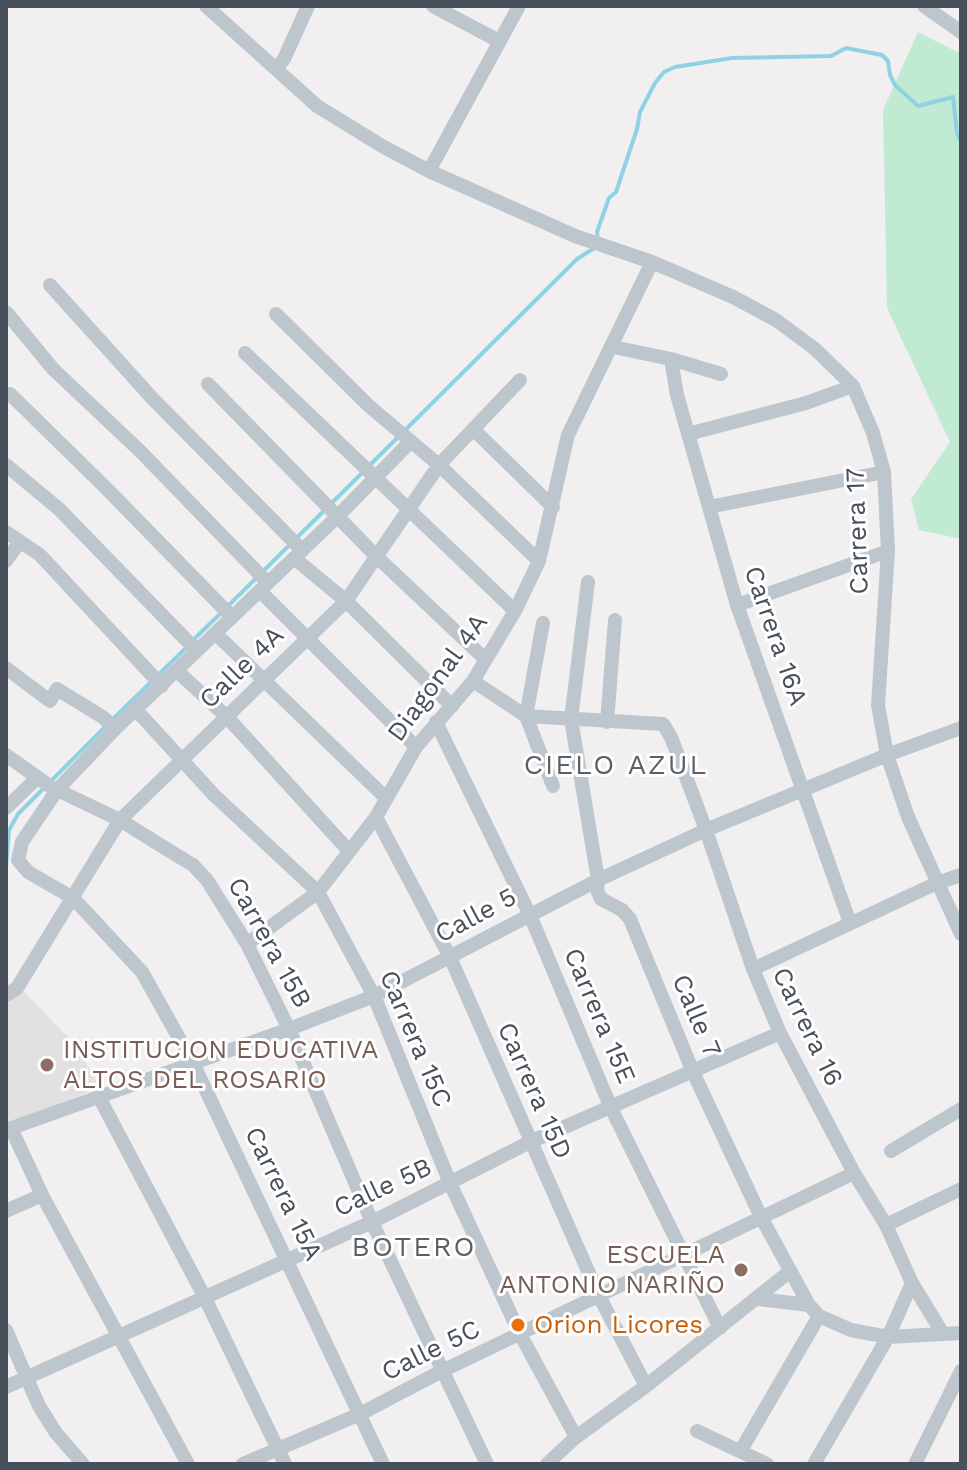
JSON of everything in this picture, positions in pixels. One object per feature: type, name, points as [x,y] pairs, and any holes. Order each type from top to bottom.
[{"type":"street","name":"Carrera 17","points":[[206,6],[317,106],[429,171],[575,236],[652,262],[733,297],[776,320],[815,349],[853,386],[873,433],[884,472],[888,551],[878,705],[887,755],[908,817],[961,934]]},
{"type":"street","points":[[276,69],[284,59],[308,6]]},
{"type":"street","points":[[433,6],[499,41]]},
{"type":"street","points":[[429,171],[519,6]]},
{"type":"street","points":[[924,6],[961,32]]},
{"type":"street","name":"Diagonal 4A","points":[[247,944],[318,892],[376,817],[416,747],[473,681],[484,658],[515,611],[539,561],[568,435],[652,262]]},
{"type":"street","points":[[50,285],[152,398],[346,601],[452,706]]},
{"type":"street","points":[[7,313],[53,369],[140,451],[260,580],[308,639],[416,747]]},
{"type":"street","points":[[276,314],[369,406],[439,465],[539,561]]},
{"type":"street","points":[[613,347],[671,359],[721,374]]},
{"type":"street","points":[[245,353],[515,611]]},
{"type":"street","name":"Carrera 16A","points":[[671,359],[677,395],[737,605],[850,923]]},
{"type":"street","name":"Calle 4A","points":[[6,995],[17,988],[120,820],[346,601],[439,465],[520,380]]},
{"type":"street","points":[[208,384],[377,557],[484,658]]},
{"type":"street","points":[[688,434],[806,403],[853,386]]},
{"type":"street","points":[[10,394],[225,611]]},
{"type":"street","points":[[473,429],[553,507]]},
{"type":"street","points":[[6,808],[47,784],[110,723],[137,711],[155,679],[177,671],[190,644],[216,634],[225,611],[295,546],[338,516],[374,478],[404,435]]},
{"type":"street","points":[[6,465],[59,509],[190,644]]},
{"type":"street","points":[[709,507],[884,472]]},
{"type":"street","points":[[6,532],[47,562],[155,679]]},
{"type":"street","points":[[6,561],[19,543]]},
{"type":"street","points":[[737,605],[888,551]]},
{"type":"street","name":"Calle 7","points":[[588,582],[571,719],[598,880],[597,890],[601,899],[622,910],[630,919],[693,1072],[761,1217],[789,1272],[814,1311]]},
{"type":"street","points":[[473,681],[526,716],[607,722],[615,620]]},
{"type":"street","points":[[543,623],[526,716],[553,786]]},
{"type":"street","points":[[216,634],[386,798]]},
{"type":"street","points":[[6,668],[50,701],[57,689],[110,723]]},
{"type":"street","points":[[177,671],[227,717],[349,851]]},
{"type":"street","name":"Carrera 15C","points":[[137,711],[214,795],[318,892],[374,996],[450,1183],[520,1334],[576,1437]]},
{"type":"street","name":"Carrera 15E","points":[[436,722],[530,915],[611,1108],[720,1328]]},
{"type":"street","name":"Carrera 16","points":[[607,722],[663,724],[671,737],[753,969],[780,1033],[854,1173],[886,1225],[912,1283],[943,1334]]},
{"type":"street","name":"Calle 5","points":[[9,1129],[374,996],[598,880],[706,830],[887,755],[961,728]]},
{"type":"street","name":"Carrera 15B","points":[[6,755],[47,784],[120,820],[193,865],[207,880],[247,944],[289,1029],[372,1222],[487,1464]]},
{"type":"street","name":"Carrera 15A","points":[[47,784],[22,842],[18,860],[28,872],[73,898],[142,972],[193,1063],[383,1464]]},
{"type":"street","name":"Carrera 15D","points":[[376,817],[450,957],[599,1296],[646,1386]]},
{"type":"street","points":[[753,969],[937,883],[961,875]]},
{"type":"street","name":"Calle 5B","points":[[6,1387],[372,1222],[530,1142],[780,1033]]},
{"type":"street","points":[[99,1097],[204,1296],[285,1464]]},
{"type":"street","points":[[891,1151],[961,1109]]},
{"type":"street","points":[[9,1129],[188,1464]]},
{"type":"street","name":"Calle 5C","points":[[243,1464],[360,1414],[442,1371],[854,1173]]},
{"type":"street","points":[[886,1225],[961,1189]]},
{"type":"street","points":[[6,1211],[42,1195]]},
{"type":"street","points":[[547,1464],[576,1437],[646,1386],[789,1272]]},
{"type":"street","points":[[814,1464],[888,1337],[912,1283]]},
{"type":"street","points":[[758,1299],[814,1311],[851,1330],[888,1337],[961,1333]]},
{"type":"street","points":[[741,1450],[814,1311]]},
{"type":"street","points":[[6,1330],[39,1406],[56,1433],[83,1464]]},
{"type":"street","points":[[915,1464],[961,1371]]},
{"type":"street","points":[[697,1431],[767,1464]]},
{"type":"shaded area","name":"INSTITUCION EDUCATIVA ALTOS DEL ROSARIO","points":[[23,991],[74,1043],[100,1087],[6,1126],[6,1000]]},
{"type":"green space","points":[[918,32],[961,54],[961,539],[919,530],[911,499],[950,442],[887,308],[883,110]]},
{"type":"waterway","points":[[598,240],[597,232],[609,198],[616,192],[640,112],[655,83],[664,72],[675,67],[732,58],[831,56],[846,48],[882,55],[888,61],[895,85],[918,106],[953,97],[961,142]]},
{"type":"waterway","points":[[369,466],[577,259],[596,247]]},
{"type":"waterway","points":[[227,607],[363,472]]},
{"type":"waterway","points":[[193,640],[221,613]]},
{"type":"waterway","points":[[113,719],[187,647]]},
{"type":"waterway","points":[[51,781],[107,725]]},
{"type":"waterway","points":[[6,867],[9,830],[18,814],[45,787]]},
{"type":"place","name":"INSTITUCION EDUCATIVA ALTOS DEL ROSARIO","points":[[47,1065]]},
{"type":"place","name":"ESCUELA ANTONIO NARIÑO","points":[[741,1270]]},
{"type":"place","name":"Orion Licores","points":[[518,1325]]},
{"type":"district","name":"CIELO AZUL","points":[[616,766]]},
{"type":"district","name":"BOTERO","points":[[414,1248]]}]
